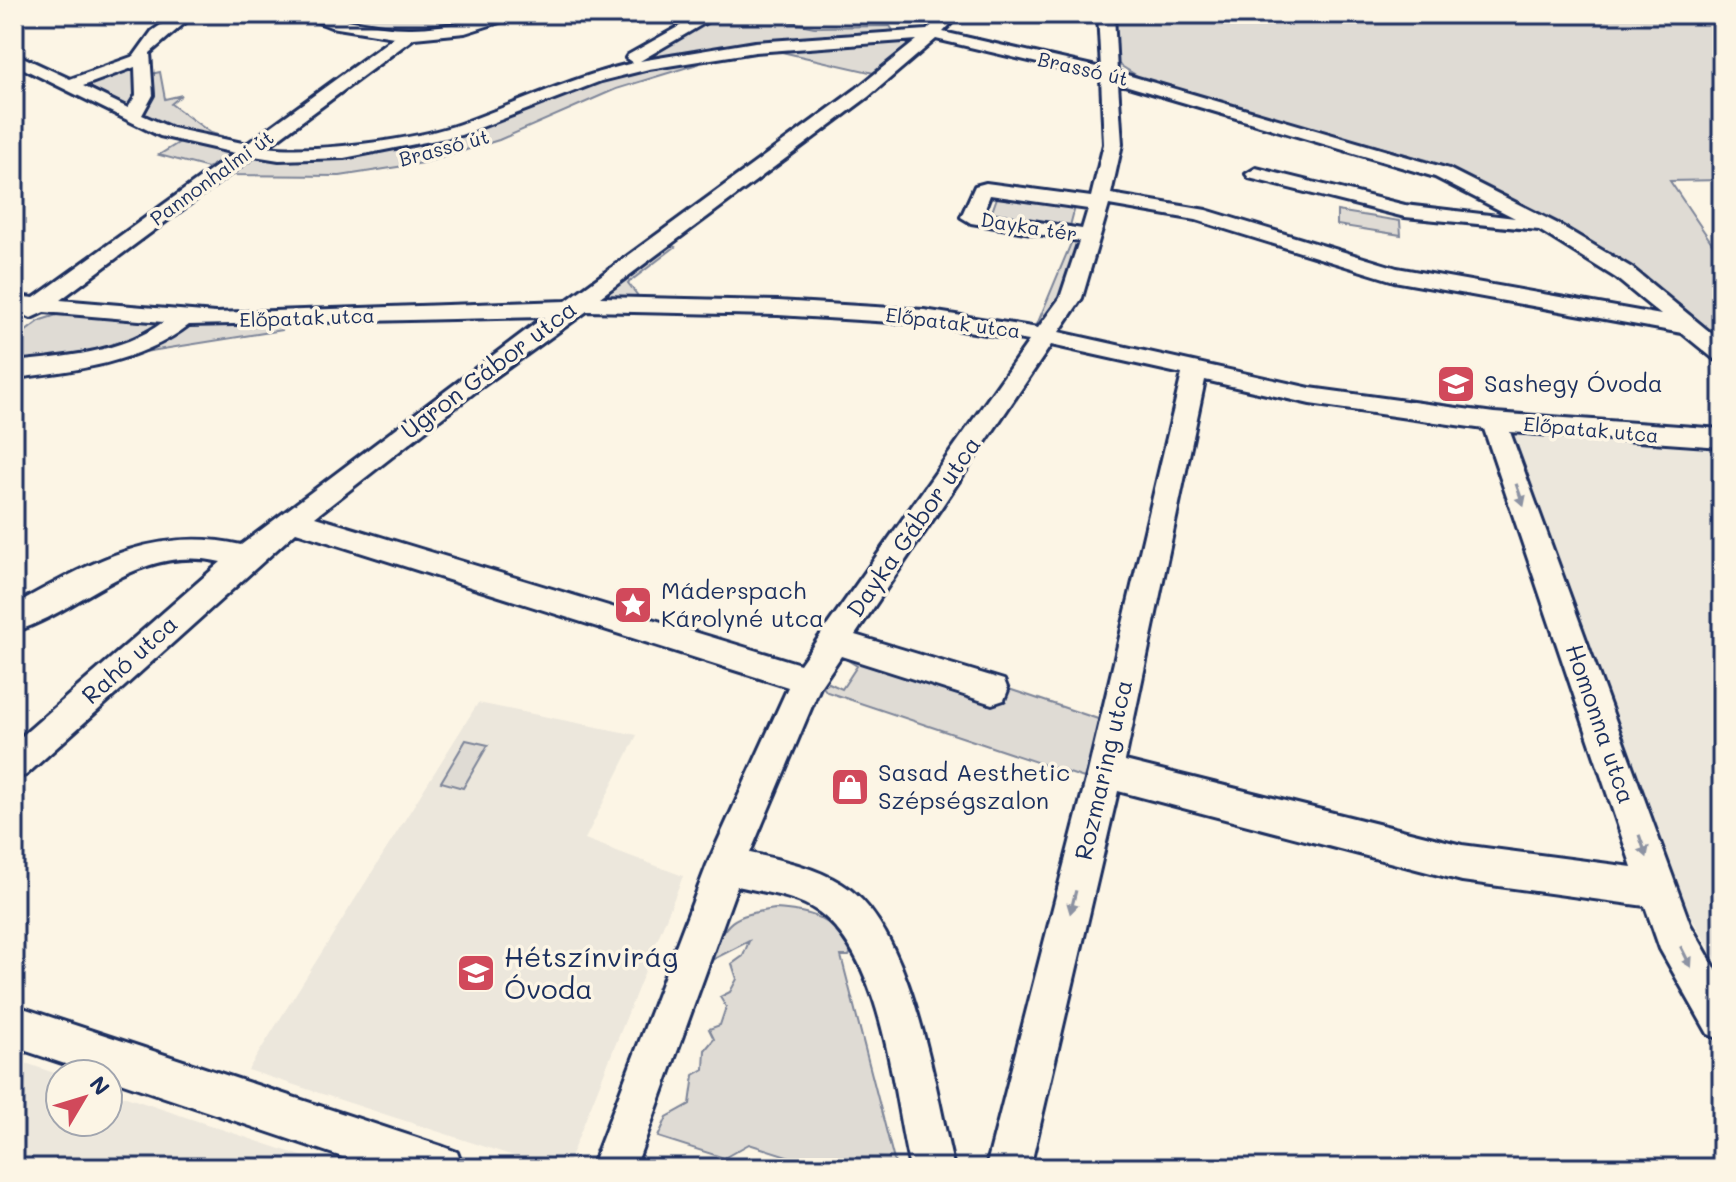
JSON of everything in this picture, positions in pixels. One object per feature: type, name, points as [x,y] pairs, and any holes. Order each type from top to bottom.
[{"type":"street","points":[[130,116],[137,111],[146,94],[142,59],[148,43],[187,14]]},
{"type":"street","points":[[311,15],[344,27],[410,33],[468,27],[517,14]]},
{"type":"street","points":[[595,77],[712,14]]},
{"type":"street","name":"Ugron Gábor utca","points":[[246,557],[573,307],[862,93],[933,34],[952,14]]},
{"type":"street","name":"Dayka Gábor utca","points":[[613,1168],[726,865],[807,680],[1071,298],[1091,237],[1114,130],[1107,74],[1106,14]]},
{"type":"street","name":"Pannonhalmi út","points":[[14,324],[410,33]]},
{"type":"street","name":"Brassó út","points":[[14,58],[36,66],[166,132],[279,154],[310,168],[349,167],[428,155],[501,133],[569,100],[595,77],[733,50],[933,34],[1107,74],[1413,162],[1464,183],[1551,228],[1624,273],[1722,354]]},
{"type":"street","points":[[72,84],[142,59]]},
{"type":"street","points":[[14,76],[36,66]]},
{"type":"street","name":"Brassó út","points":[[1256,174],[1405,211],[1551,228]]},
{"type":"street","name":"Dayka tér","points":[[1091,237],[971,217],[982,190],[986,189],[1100,201]]},
{"type":"street","points":[[1100,201],[1199,214],[1394,274],[1692,328]]},
{"type":"street","name":"Előpatak utca","points":[[14,303],[182,319],[290,319],[573,307],[847,311],[924,317],[1047,336],[1310,396],[1494,422],[1719,439]]},
{"type":"street","points":[[14,370],[110,353],[164,333],[182,319]]},
{"type":"street","name":"Rozmaring utca","points":[[1008,1168],[1105,772],[1195,371]]},
{"type":"street","name":"Homonna utca","points":[[1494,422],[1674,935],[1722,1020]]},
{"type":"street","points":[[292,520],[807,680]]},
{"type":"street","points":[[14,620],[143,554],[197,547],[246,557]]},
{"type":"street","name":"Rahó utca","points":[[14,764],[246,557]]},
{"type":"street","points":[[834,641],[992,690]]},
{"type":"street","points":[[1105,772],[1462,863],[1658,889]]},
{"type":"street","points":[[726,865],[810,888],[834,900],[863,928],[890,991],[932,1168]]},
{"type":"street","points":[[14,1026],[441,1168]]},
{"type":"shaded area","points":[[323,14],[508,15],[459,24],[395,28],[323,17]]},
{"type":"shaded area","points":[[721,14],[755,14],[814,27],[890,26],[894,32],[631,65]]},
{"type":"shaded area","points":[[1112,14],[1722,14],[1722,180],[1670,181],[1722,258],[1722,345],[1667,296],[1569,232],[1427,160],[1149,83],[1113,61]]},
{"type":"shaded area","points":[[913,39],[918,42],[878,74],[773,50]]},
{"type":"shaded area","points":[[693,61],[698,64],[616,89],[499,140],[423,163],[340,176],[221,175],[246,157],[308,160],[409,148],[464,133],[590,83]]},
{"type":"shaded area","points":[[137,66],[138,103],[131,108],[87,86]]},
{"type":"shaded area","points":[[160,72],[165,99],[182,95],[171,104],[211,133],[246,143],[241,146],[195,137],[148,117],[145,111],[150,100],[151,74]]},
{"type":"shaded area","points":[[180,142],[231,153],[208,168],[159,155]]},
{"type":"shaded area","points":[[999,192],[1076,203],[1069,230],[989,220]]},
{"type":"shaded area","points":[[1337,211],[1400,221],[1401,235],[1337,225]]},
{"type":"shaded area","points":[[1074,236],[1080,239],[1065,287],[1047,322],[1036,327]]},
{"type":"shaded area","points":[[669,244],[675,247],[628,283],[638,296],[606,299],[604,293]]},
{"type":"shaded area","points":[[63,313],[186,325],[284,324],[282,330],[138,353],[89,354],[14,367],[14,340],[41,320]]},
{"type":"shaded area","points":[[1514,435],[1722,450],[1722,969],[1690,915],[1658,840],[1509,438]]},
{"type":"shaded area","points":[[841,656],[988,682],[1101,720],[1084,778],[827,692],[823,687],[829,683],[842,689],[857,666]]},
{"type":"shaded area","name":"Hétszínvirág Óvoda","points":[[478,703],[637,735],[585,839],[683,876],[566,1168],[551,1168],[248,1070]]},
{"type":"shaded area","points":[[466,740],[488,745],[463,788],[441,782]]},
{"type":"shaded area","points":[[775,909],[820,918],[837,930],[853,948],[849,956],[841,956],[896,1168],[825,1168],[749,1144],[724,1158],[658,1137],[667,1117],[690,1104],[694,1075],[704,1069],[705,1050],[714,1039],[709,1029],[720,1025],[726,1007],[720,997],[730,992],[737,979],[732,964],[743,956],[749,941],[710,961],[721,936],[739,917]]},
{"type":"shaded area","points":[[14,1059],[44,1069],[44,1138],[124,1138],[124,1096],[337,1168],[14,1168]]},
{"type":"place","name":"Sashegy Óvoda","points":[[1456,384]]},
{"type":"place","name":"Máderspach Károlyné utca","points":[[633,605]]},
{"type":"place","name":"Sasad Aesthetic Szépségszalon","points":[[850,787]]},
{"type":"place","name":"Hétszínvirág Óvoda","points":[[476,973]]}]
